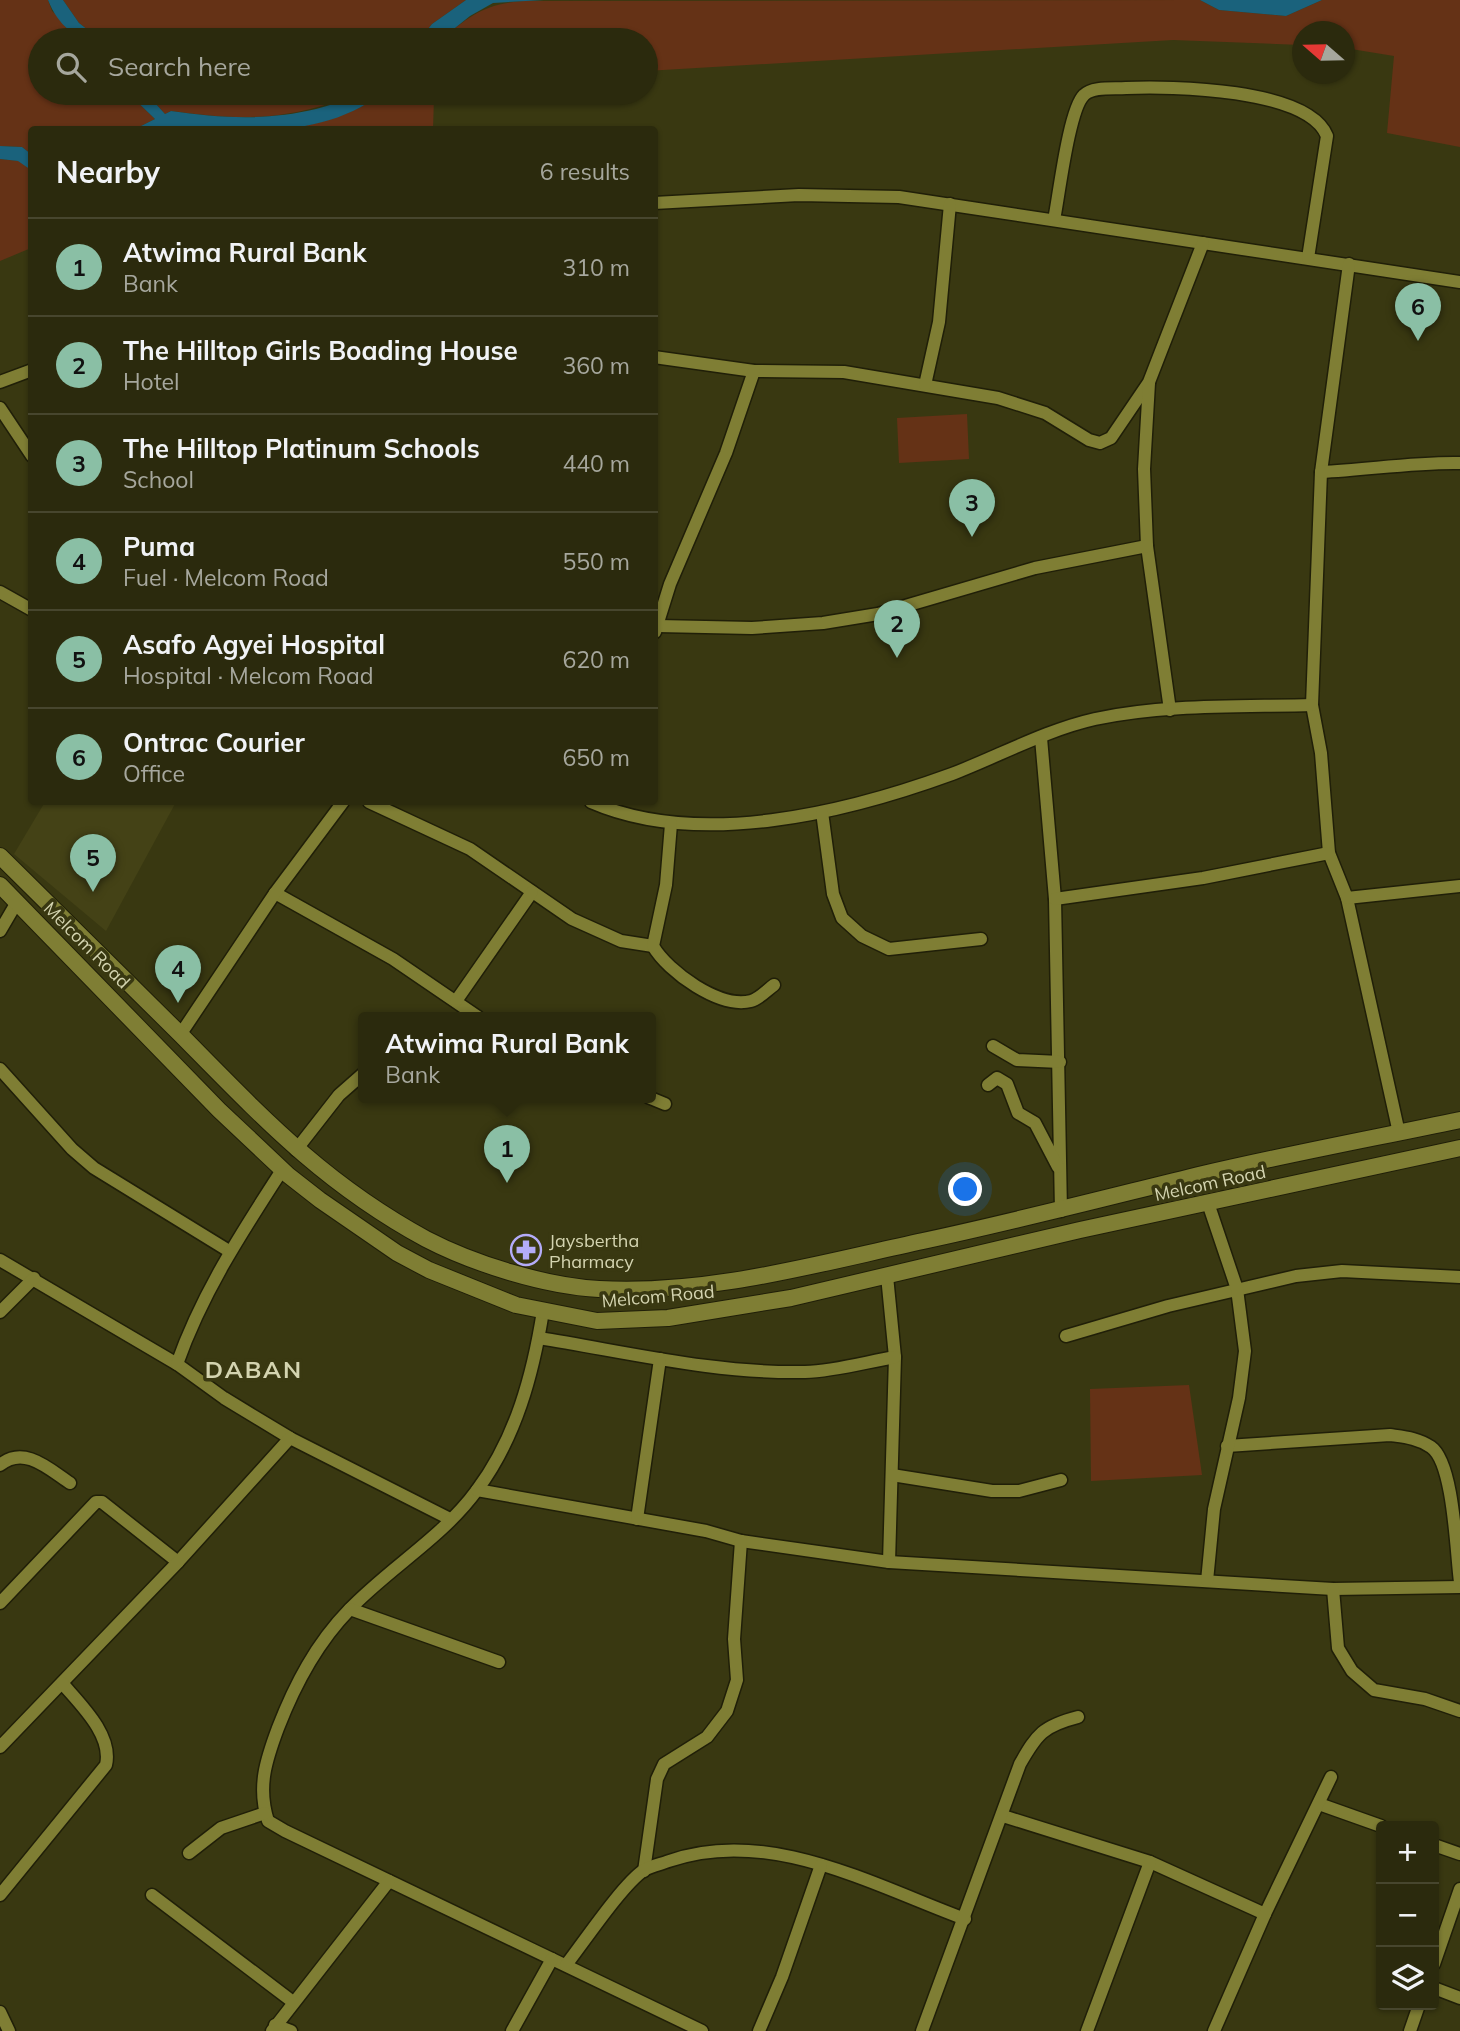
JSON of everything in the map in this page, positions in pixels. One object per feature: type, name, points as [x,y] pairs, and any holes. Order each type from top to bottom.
[{"type":"main road","points":[[0,856],[296,1150],[354,1196],[430,1241],[514,1273],[548,1281],[597,1289],[681,1287],[770,1276],[1061,1211],[1205,1174],[1460,1120]]},
{"type":"main road","name":"Melcom Road","points":[[0,885],[219,1110],[282,1170],[397,1253],[494,1297],[543,1311],[597,1321],[668,1318],[791,1298],[1460,1148]]},
{"type":"main road","points":[[163,1051],[180,1035]]},
{"type":"main road","points":[[1399,1133],[1406,1161]]},
{"type":"main road","points":[[543,1311],[548,1281]]},
{"type":"street","points":[[1054,220],[1073,120],[1084,95],[1090,91],[1109,89],[1219,89],[1289,108],[1316,120],[1324,128],[1327,136],[1308,258]]},
{"type":"street","points":[[658,203],[813,195],[900,197],[1460,282]]},
{"type":"street","points":[[925,385],[939,322],[950,204]]},
{"type":"street","points":[[658,358],[754,371],[844,372],[998,398],[1045,413],[1089,440],[1100,443],[1111,438],[1150,382],[1203,243]]},
{"type":"street","points":[[1349,264],[1321,472],[1312,705],[1321,753],[1329,853],[1347,898],[1399,1133]]},
{"type":"street","points":[[658,623],[670,584],[726,453],[754,371]]},
{"type":"street","points":[[0,382],[28,372]]},
{"type":"street","points":[[1150,382],[1144,469],[1147,546],[1170,710]]},
{"type":"street","points":[[0,408],[28,450]]},
{"type":"street","points":[[1321,472],[1380,470],[1415,462],[1460,463]]},
{"type":"street","points":[[658,629],[752,628],[823,623],[878,614],[1035,568],[1147,546]]},
{"type":"street","points":[[0,592],[28,608]]},
{"type":"street","points":[[600,805],[644,820],[671,824],[711,824],[822,812],[888,795],[1097,719],[1170,710],[1312,705]]},
{"type":"street","points":[[1041,738],[1055,899],[1061,1211]]},
{"type":"street","points":[[180,1035],[275,893],[341,805]]},
{"type":"street","points":[[375,805],[470,849],[572,919],[603,934],[653,946]]},
{"type":"street","points":[[822,812],[833,894],[842,918],[862,936],[889,950],[981,939]]},
{"type":"street","points":[[671,824],[666,885],[653,946],[661,960],[682,978],[732,1003],[753,1001],[774,985]]},
{"type":"street","points":[[1055,899],[1203,878],[1329,853]]},
{"type":"street","points":[[1347,898],[1460,886]]},
{"type":"street","points":[[456,1001],[531,892]]},
{"type":"street","points":[[275,893],[393,959],[471,1012]]},
{"type":"street","points":[[0,931],[17,902]]},
{"type":"street","points":[[993,1046],[1017,1060],[1060,1062]]},
{"type":"street","points":[[0,1069],[72,1149],[94,1168],[229,1251]]},
{"type":"street","points":[[296,1150],[358,1078]]},
{"type":"street","points":[[988,1085],[998,1078],[1007,1084],[1018,1113],[1035,1123],[1060,1170]]},
{"type":"street","points":[[656,1100],[665,1104]]},
{"type":"street","points":[[177,1364],[189,1331],[229,1251],[282,1170]]},
{"type":"street","points":[[1208,1203],[1237,1289],[1243,1314],[1245,1351],[1239,1398],[1214,1508],[1208,1581]]},
{"type":"street","points":[[0,1260],[177,1364],[224,1398],[290,1438],[450,1519]]},
{"type":"street","points":[[1066,1336],[1237,1289],[1296,1276],[1342,1271],[1460,1277]]},
{"type":"street","points":[[887,1276],[895,1357],[889,1562]]},
{"type":"street","points":[[0,1312],[34,1278]]},
{"type":"street","points":[[543,1311],[539,1338],[520,1411],[477,1490],[450,1519],[350,1609],[323,1640],[294,1687],[269,1752],[261,1782],[261,1800],[268,1821],[285,1831],[566,1965],[695,2030]]},
{"type":"street","points":[[539,1338],[724,1368],[807,1372],[895,1357]]},
{"type":"street","points":[[637,1519],[660,1359]]},
{"type":"street","points":[[477,1490],[741,1541],[889,1562],[1333,1589],[1460,1585],[1446,1471],[1433,1448],[1415,1439],[1390,1435],[1227,1446]]},
{"type":"street","points":[[0,1747],[178,1562],[290,1438]]},
{"type":"street","points":[[0,1465],[14,1456],[25,1457],[38,1462],[70,1483]]},
{"type":"street","points":[[892,1475],[992,1491],[1019,1491],[1061,1479]]},
{"type":"street","points":[[0,1603],[96,1502],[102,1502],[178,1562]]},
{"type":"street","points":[[644,1871],[657,1779],[664,1764],[707,1737],[727,1711],[737,1680],[734,1639],[741,1541]]},
{"type":"street","points":[[1333,1589],[1338,1648],[1352,1671],[1374,1690],[1425,1699],[1460,1711]]},
{"type":"street","points":[[350,1609],[499,1661]]},
{"type":"street","points":[[0,1895],[106,1765],[108,1757],[98,1730],[62,1683]]},
{"type":"street","points":[[922,2031],[1020,1764],[1037,1734],[1055,1723],[1078,1717]]},
{"type":"street","points":[[1214,2031],[1265,1914],[1331,1777]]},
{"type":"street","points":[[1319,1804],[1376,1824]]},
{"type":"street","points":[[189,1853],[221,1828],[265,1813]]},
{"type":"street","points":[[1003,1816],[1150,1862],[1265,1914]]},
{"type":"street","points":[[1439,1847],[1460,1854]]},
{"type":"street","points":[[566,1965],[605,1914],[644,1871],[685,1855],[745,1848],[785,1854],[821,1865],[965,1919]]},
{"type":"street","points":[[1087,2031],[1150,1862]]},
{"type":"street","points":[[759,2031],[782,1977],[821,1865]]},
{"type":"street","points":[[291,2031],[274,2028],[389,1881]]},
{"type":"street","points":[[1439,1950],[1460,1889]]},
{"type":"street","points":[[152,1895],[293,2002]]},
{"type":"street","points":[[512,2031],[552,1959]]},
{"type":"street","points":[[1439,1990],[1460,1998]]},
{"type":"street","points":[[1410,2031],[1417,2010]]},
{"type":"street","points":[[0,2012],[9,2031]]},
{"type":"shaded area","points":[[0,0],[48,0],[52,11],[71,28],[28,28],[28,105],[140,105],[155,119],[141,126],[28,126],[28,152],[22,147],[0,146]]},
{"type":"shaded area","points":[[63,0],[466,0],[429,28],[85,28]]},
{"type":"shaded area","points":[[1200,0],[1219,10],[1286,16],[1322,0],[1460,0],[1460,147],[1387,133],[1394,56],[1355,50],[1355,21],[1292,21],[1292,45],[1173,40],[658,70],[658,28],[455,28],[488,8],[509,3]]},
{"type":"shaded area","points":[[157,105],[323,105],[288,114],[266,116],[222,116],[171,111],[165,114]]},
{"type":"shaded area","points":[[365,105],[434,105],[433,126],[301,126]]},
{"type":"shaded area","points":[[0,159],[19,161],[28,167],[28,249],[0,261]]},
{"type":"shaded area","points":[[967,414],[969,459],[899,463],[897,418]]},
{"type":"shaded area","points":[[43,805],[174,805],[106,931],[14,854]]},
{"type":"shaded area","points":[[1189,1385],[1202,1475],[1091,1481],[1090,1389]]},
{"type":"water","points":[[48,0],[63,0],[85,28],[67,28]]},
{"type":"water","points":[[466,0],[544,0],[493,3],[455,28],[429,28]]},
{"type":"water","points":[[1200,0],[1322,0],[1286,16],[1219,10]]},
{"type":"water","points":[[140,105],[157,105],[165,114],[171,111],[244,117],[297,113],[330,105],[364,105],[336,118],[304,126],[141,126],[155,119]]},
{"type":"water","points":[[0,146],[22,147],[28,152],[28,168],[18,161],[0,159]]},
{"type":"place","name":"Ontrac Courier","points":[[1418,341]]},
{"type":"place","name":"The Hilltop Platinum Schools","points":[[972,537]]},
{"type":"place","name":"The Hilltop Girls Boading House","points":[[897,658]]},
{"type":"place","name":"Asafo Agyei Hospital","points":[[93,892]]},
{"type":"place","name":"Puma","points":[[178,1003]]},
{"type":"place","name":"Atwima Rural Bank","points":[[507,1183]]},
{"type":"place","name":"Jaysbertha Pharmacy","points":[[526,1250]]},
{"type":"district","name":"DABAN","points":[[254,1369]]}]
